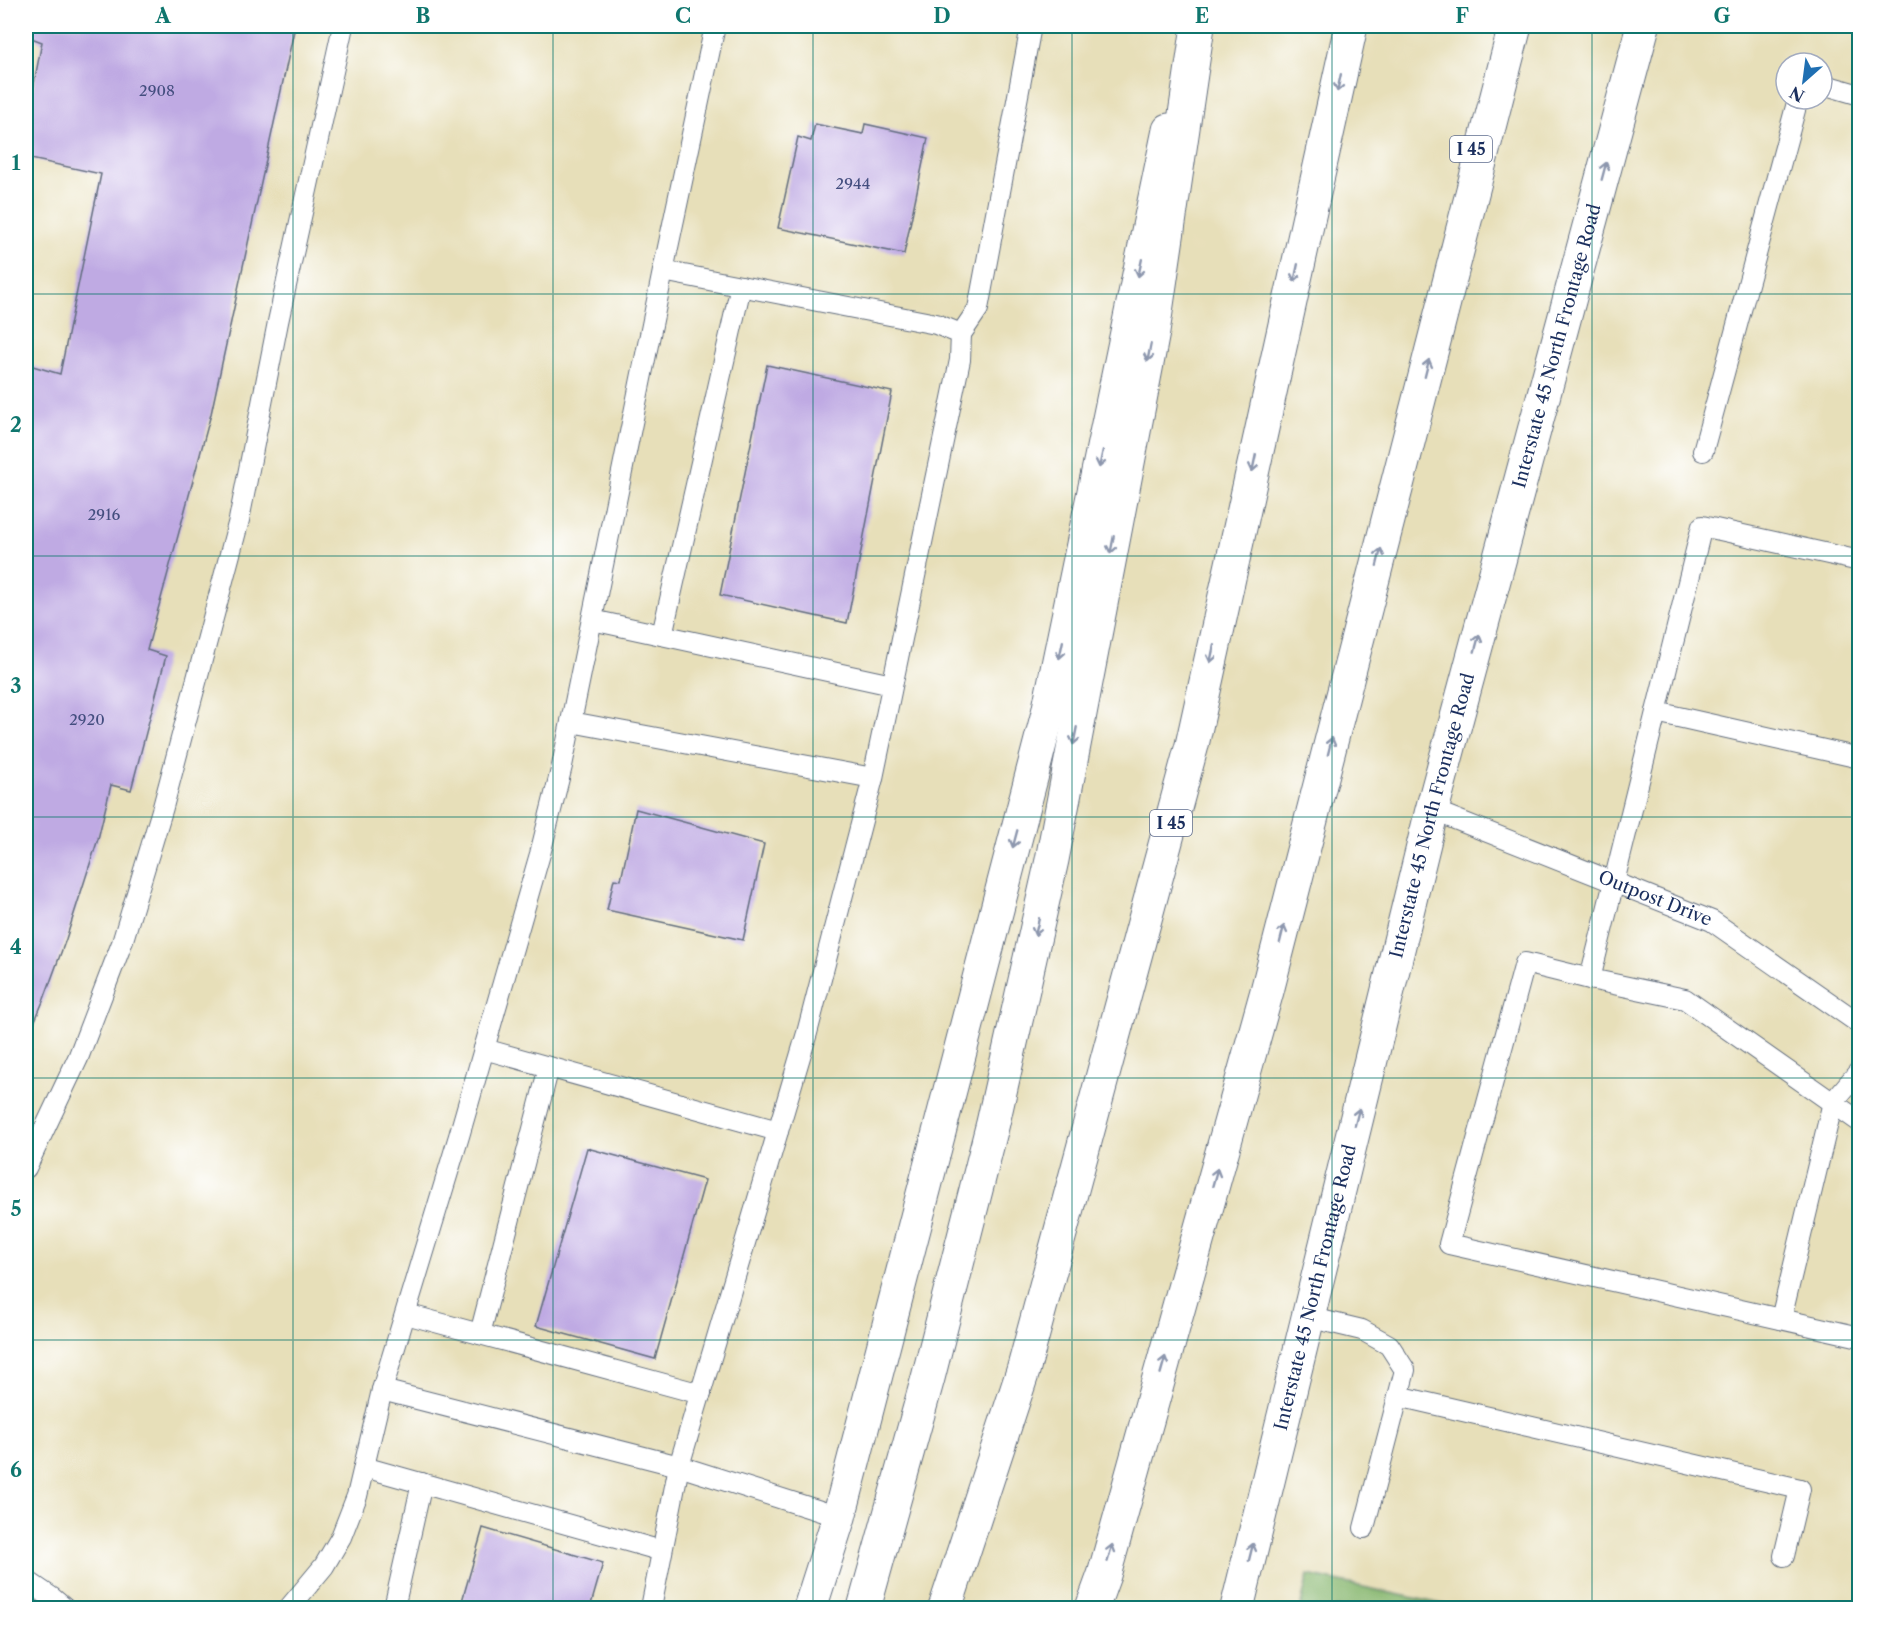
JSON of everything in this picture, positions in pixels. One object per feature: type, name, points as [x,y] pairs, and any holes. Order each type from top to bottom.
[{"type":"main road","points":[[810,1608],[839,1517],[1048,714],[1190,26]]},
{"type":"main road","points":[[864,1608],[928,1378],[990,1134],[1052,860],[1153,332],[1198,26]]},
{"type":"main road","name":"I 45","points":[[945,1608],[1023,1371],[1192,745],[1351,26]]},
{"type":"main road","name":"I 45","points":[[1092,1608],[1104,1575],[1267,991],[1451,273],[1492,26]]},
{"type":"main road","points":[[1451,273],[1515,26]]},
{"type":"main road","name":"Interstate 45 North Frontage Road","points":[[1237,1608],[1432,810],[1643,26]]},
{"type":"lane","points":[[26,1168],[78,1058],[122,944],[163,807],[239,520],[278,322],[343,26]]},
{"type":"lane","points":[[289,1608],[324,1566],[341,1538],[357,1496],[382,1390],[540,854],[562,766],[715,26]]},
{"type":"lane","points":[[651,1608],[679,1466],[807,1033],[873,778],[960,360],[961,334],[978,309],[1031,26]]},
{"type":"lane","points":[[1834,87],[1860,95]]},
{"type":"lane","points":[[1703,451],[1795,111]]},
{"type":"lane","points":[[663,270],[936,324],[961,334]]},
{"type":"lane","points":[[662,635],[741,286]]},
{"type":"lane","points":[[1590,979],[1702,526],[1860,561]]},
{"type":"lane","points":[[592,620],[892,685]]},
{"type":"lane","points":[[1656,712],[1860,758]]},
{"type":"lane","points":[[571,722],[873,778]]},
{"type":"lane","name":"Outpost Drive","points":[[1432,810],[1712,921],[1860,1024]]},
{"type":"lane","points":[[1860,1122],[1685,999],[1525,963],[1449,1244],[1860,1337]]},
{"type":"lane","points":[[484,1049],[778,1131]]},
{"type":"lane","points":[[480,1334],[549,1067]]},
{"type":"lane","points":[[1781,1319],[1833,1102],[1860,1070]]},
{"type":"lane","points":[[406,1314],[701,1394]]},
{"type":"lane","points":[[1308,1317],[1362,1330],[1389,1345],[1405,1370],[1364,1528]]},
{"type":"lane","points":[[382,1390],[679,1466],[839,1517]]},
{"type":"lane","points":[[1398,1396],[1800,1489],[1784,1556]]},
{"type":"lane","points":[[364,1467],[662,1551]]},
{"type":"lane","points":[[394,1608],[422,1483]]},
{"type":"lane","points":[[27,1584],[64,1608]]},
{"type":"green space","points":[[1308,1575],[1460,1608],[1300,1608]]},
{"type":"building","points":[[26,26],[295,26],[211,414],[147,650],[166,656],[131,790],[111,785],[98,839],[66,939],[26,1042],[26,364],[60,374],[101,174],[26,158],[26,125],[42,42],[26,36]]},
{"type":"building","points":[[815,124],[863,134],[865,124],[928,138],[904,254],[778,228],[798,137],[811,141]]},
{"type":"building","points":[[767,365],[892,392],[847,623],[720,595]]},
{"type":"building","points":[[636,809],[764,844],[743,940],[607,910],[614,879],[621,880]]},
{"type":"building","points":[[587,1148],[705,1180],[655,1359],[536,1326]]},
{"type":"building","points":[[483,1528],[603,1563],[590,1608],[460,1608]]}]
